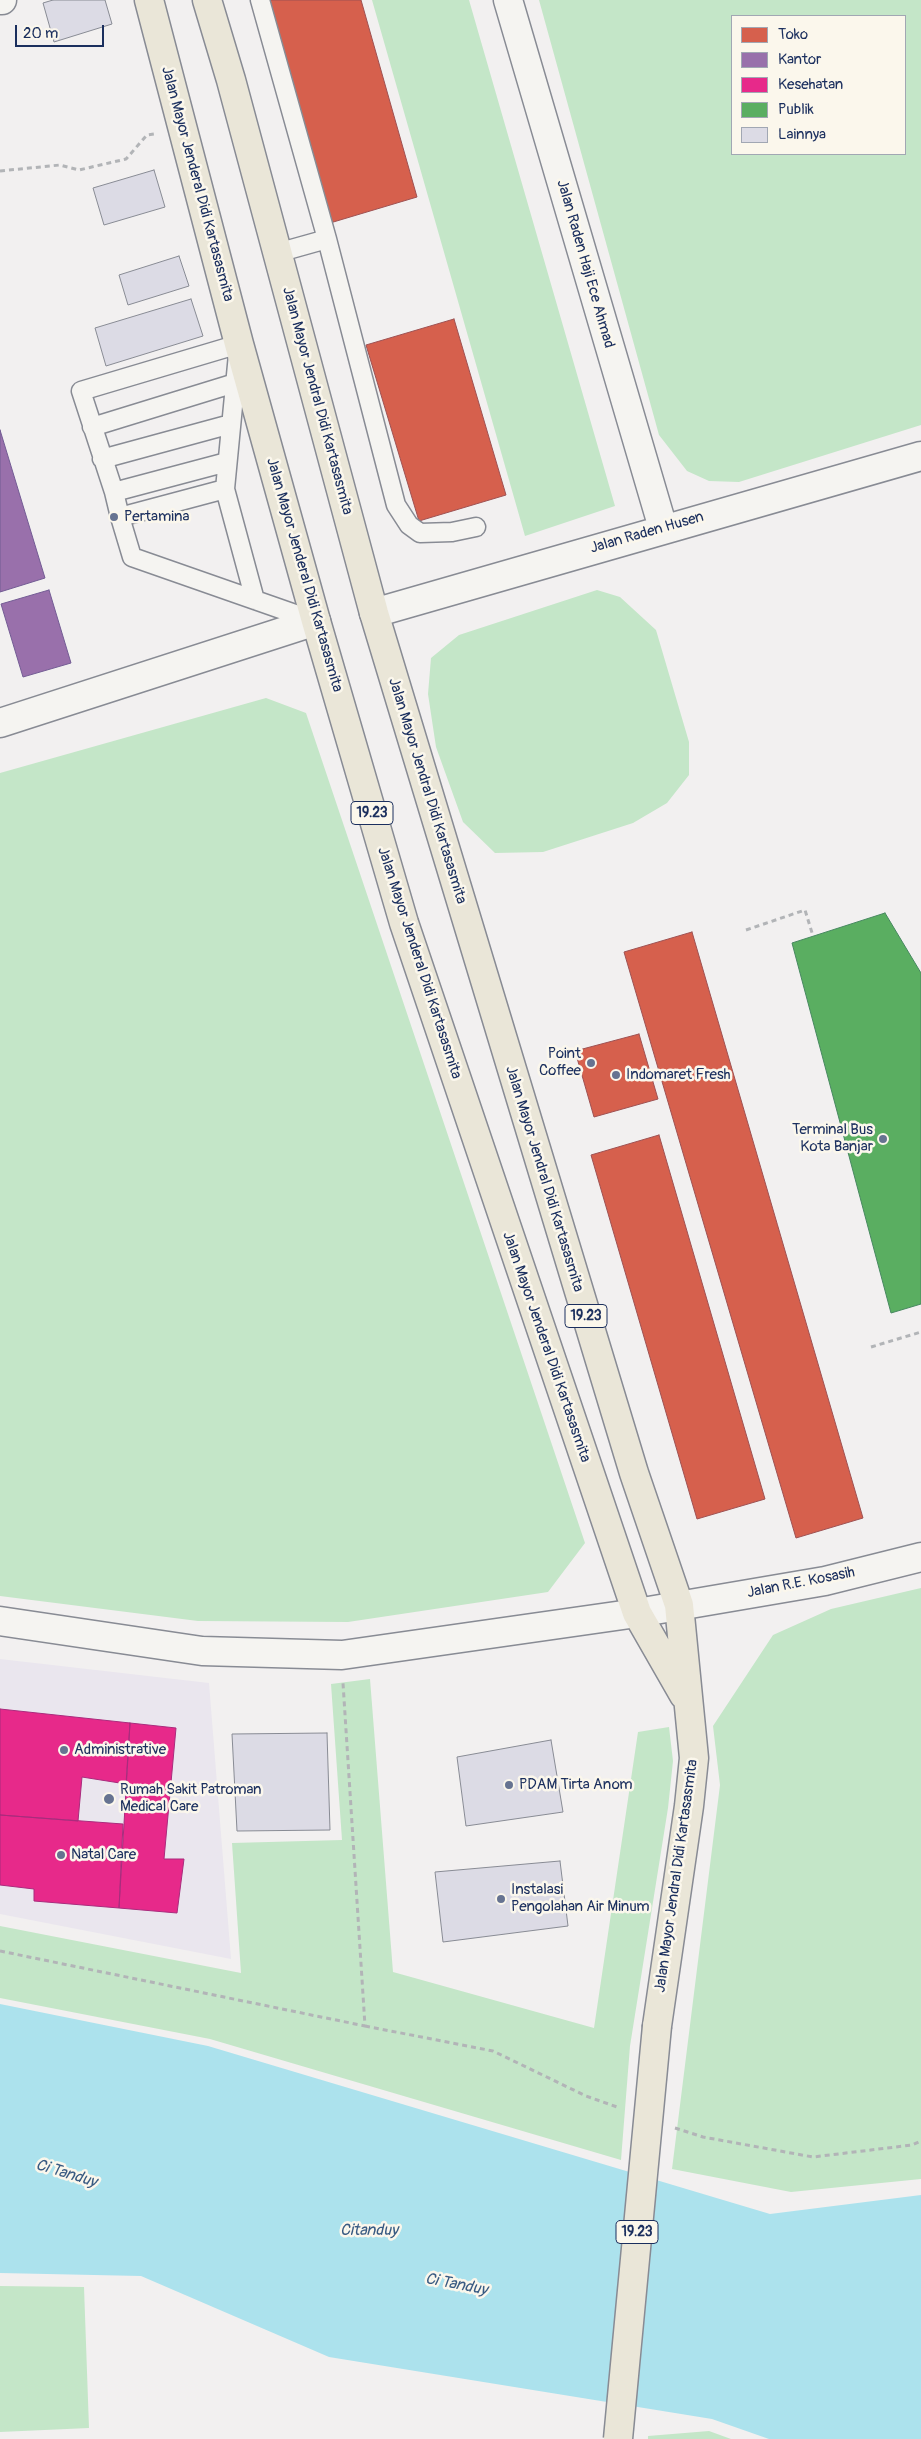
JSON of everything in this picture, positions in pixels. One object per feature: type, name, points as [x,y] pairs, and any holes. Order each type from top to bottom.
[{"type":"main road","name":"Jalan Mayor Jenderal Didi Kartasasmita","points":[[148,0],[239,344],[316,621],[404,923],[637,1613],[689,1704]]},
{"type":"main road","name":"Jalan Mayor Jendral Didi Kartasasmita","points":[[207,0],[374,613],[634,1473],[679,1605],[694,1758],[657,2026],[618,2439]]},
{"type":"street","name":"Jalan Raden Haji Ece Ahmad","points":[[508,0],[663,528]]},
{"type":"street","name":"Jalan Raden Husen","points":[[374,613],[663,528],[921,456]]},
{"type":"street","points":[[0,723],[316,621]]},
{"type":"street","name":"Jalan R.E. Kosasih","points":[[0,1621],[202,1651],[342,1655],[637,1613],[825,1581],[921,1556]]},
{"type":"lane","points":[[260,0],[327,239],[396,505],[409,525],[420,533],[452,532],[476,527]]},
{"type":"lane","points":[[277,253],[327,239]]},
{"type":"lane","points":[[255,600],[225,489],[239,344],[81,391],[114,492],[132,557],[255,600],[316,621]]},
{"type":"lane","points":[[92,427],[235,383]]},
{"type":"lane","points":[[102,459],[231,424]]},
{"type":"lane","points":[[114,492],[227,462]]},
{"type":"lane","points":[[120,517],[225,489]]},
{"type":"path","points":[[0,171],[60,165],[79,170],[126,159],[147,135],[182,129]]},
{"type":"path","points":[[746,930],[805,910],[813,936]]},
{"type":"path","points":[[871,1347],[921,1332]]},
{"type":"path","points":[[0,1951],[365,2026],[342,1655]]},
{"type":"shaded area","name":"Rumah Sakit Patroman Medical Care","points":[[0,1659],[209,1683],[231,1959],[0,1914]]},
{"type":"green space","points":[[372,0],[469,0],[615,506],[525,536]]},
{"type":"green space","points":[[539,0],[921,0],[921,425],[739,482],[709,481],[687,471],[659,435]]},
{"type":"green space","points":[[597,590],[620,597],[656,630],[689,742],[689,775],[667,803],[633,823],[543,852],[495,853],[463,822],[436,747],[428,694],[431,658],[459,635]]},
{"type":"green space","points":[[266,698],[306,713],[585,1543],[548,1592],[348,1622],[198,1621],[0,1596],[0,773]]},
{"type":"green space","points":[[921,1588],[921,2179],[791,2192],[672,2169],[720,1785],[713,1726],[773,1635],[831,1609]]},
{"type":"green space","points":[[370,1679],[393,1972],[594,2028],[638,1732],[669,1727],[673,1761],[668,1808],[630,2046],[621,2160],[210,2039],[0,1998],[0,1926],[241,1973],[232,1843],[342,1840],[331,1684]]},
{"type":"green space","points":[[0,2286],[84,2287],[89,2428],[0,2432]]},
{"type":"green space","points":[[709,2431],[731,2439],[648,2439],[648,2436]]},
{"type":"water","name":"Citanduy","points":[[0,2004],[208,2046],[770,2214],[921,2195],[921,2439],[769,2439],[712,2419],[329,2357],[141,2276],[0,2273]]},
{"type":"building: Toko","points":[[267,0],[361,0],[417,197],[330,223]]},
{"type":"building: Toko","points":[[454,319],[506,495],[419,521],[366,345]]},
{"type":"building: Toko","points":[[692,932],[863,1518],[796,1538],[624,952]]},
{"type":"building: Toko","name":"Indomaret Fresh","points":[[639,1034],[658,1099],[594,1117],[575,1051]]},
{"type":"building: Toko","points":[[659,1135],[765,1499],[697,1519],[591,1155]]},
{"type":"building: Kantor","points":[[0,430],[45,578],[0,592]]},
{"type":"building: Kantor","points":[[49,590],[71,663],[23,677],[1,604]]},
{"type":"building: Kesehatan","name":"Administrative","points":[[0,1709],[130,1723],[126,1784],[82,1777],[78,1821],[0,1815]]},
{"type":"building: Kesehatan","points":[[130,1723],[176,1728],[164,1859],[184,1859],[177,1913],[119,1908]]},
{"type":"building: Kesehatan","name":"Natal Care","points":[[0,1815],[123,1824],[119,1908],[34,1901],[34,1889],[0,1885]]},
{"type":"building: Publik","name":"Terminal Bus Kota Banjar","points":[[885,913],[921,973],[921,1304],[891,1313],[792,943]]},
{"type":"building: Lainnya","points":[[53,0],[105,0],[112,24],[54,42],[43,3]]},
{"type":"building: Lainnya","points":[[154,170],[165,207],[104,225],[93,188]]},
{"type":"building: Lainnya","points":[[179,256],[189,286],[128,305],[119,275]]},
{"type":"building: Lainnya","points":[[191,299],[203,336],[106,366],[95,328]]},
{"type":"building: Lainnya","points":[[327,1733],[330,1830],[237,1831],[232,1734]]},
{"type":"building: Lainnya","name":"PDAM Tirta Anom","points":[[551,1740],[563,1812],[466,1826],[457,1757]]},
{"type":"building: Lainnya","name":"Instalasi Pengolahan Air Minum","points":[[560,1861],[568,1926],[443,1942],[435,1872]]},
{"type":"place","name":"Pertamina","points":[[114,517]]},
{"type":"place","name":"Point Coffee","points":[[591,1063]]},
{"type":"place","name":"Indomaret Fresh","points":[[616,1075]]},
{"type":"place","name":"Terminal Bus Kota Banjar","points":[[883,1139]]},
{"type":"place","name":"Administrative","points":[[64,1750]]},
{"type":"place","name":"PDAM Tirta Anom","points":[[509,1785]]},
{"type":"place","name":"Rumah Sakit Patroman Medical Care","points":[[109,1799]]},
{"type":"place","name":"Natal Care","points":[[61,1855]]},
{"type":"place","name":"Instalasi Pengolahan Air Minum","points":[[501,1899]]},
{"type":"water label","name":"Ci Tanduy","points":[[66,2174]]},
{"type":"water label","name":"Ci Tanduy","points":[[456,2285]]}]
